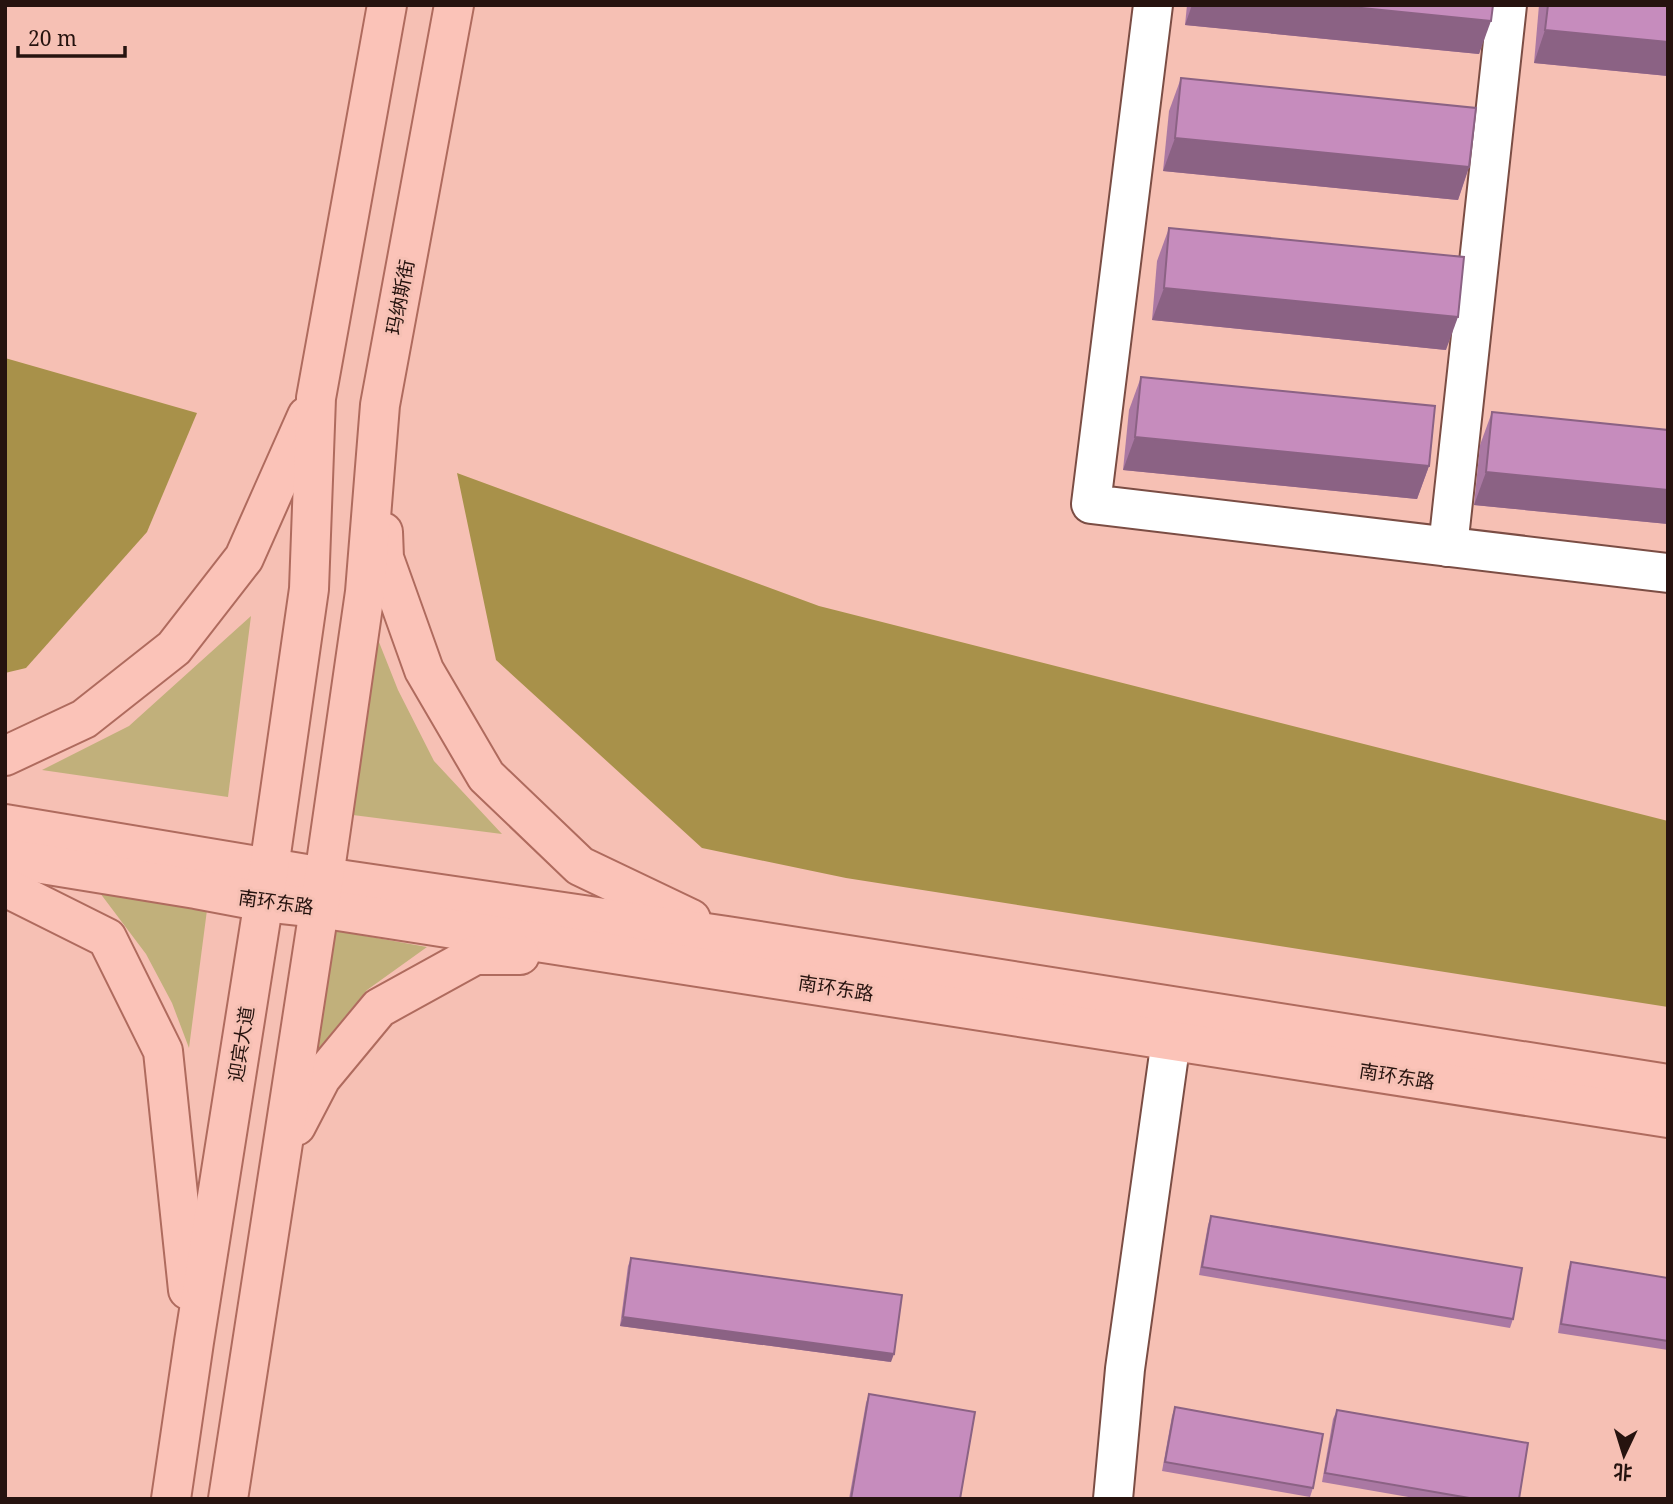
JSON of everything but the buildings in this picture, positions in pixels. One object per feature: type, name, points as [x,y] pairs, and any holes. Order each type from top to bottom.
[{"type":"main road","points":[[5,756],[84,719],[174,648],[243,558],[316,398],[387,5]]},
{"type":"main road","name":"玛纳斯街","points":[[322,892],[365,592],[380,405],[454,5]]},
{"type":"main road","name":"迎宾大道","points":[[171,1499],[267,885],[309,590],[316,398]]},
{"type":"main road","points":[[380,405],[384,558],[424,670],[486,776],[580,866],[727,936]]},
{"type":"main road","name":"南环东路","points":[[5,824],[267,885],[727,936],[1668,1084]]},
{"type":"main road","name":"南环东路","points":[[5,858],[196,889],[267,885]]},
{"type":"main road","points":[[5,887],[107,938],[163,1051],[194,1342]]},
{"type":"main road","points":[[228,1499],[322,892]]},
{"type":"main road","name":"南环东路","points":[[322,892],[622,955],[1668,1118]]},
{"type":"main road","points":[[280,1156],[321,1078],[379,1008],[475,955],[622,955]]},
{"type":"street","points":[[1153,5],[1091,504],[1668,573]]},
{"type":"street","points":[[1448,547],[1507,5]]},
{"type":"street","points":[[1113,1499],[1125,1369],[1171,1040]]},
{"type":"shaded area","points":[[5,358],[197,413],[147,532],[26,668],[5,673]]},
{"type":"shaded area","points":[[457,473],[819,606],[1668,821],[1668,1007],[846,878],[702,848],[496,660]]},
{"type":"shaded area","points":[[251,616],[228,797],[42,770],[129,726]]},
{"type":"shaded area","points":[[371,622],[398,690],[434,761],[502,834],[345,814]]},
{"type":"shaded area","points":[[100,893],[207,910],[189,1048],[172,1003],[146,954]]},
{"type":"shaded area","points":[[321,928],[427,947],[367,990],[300,1071]]}]
